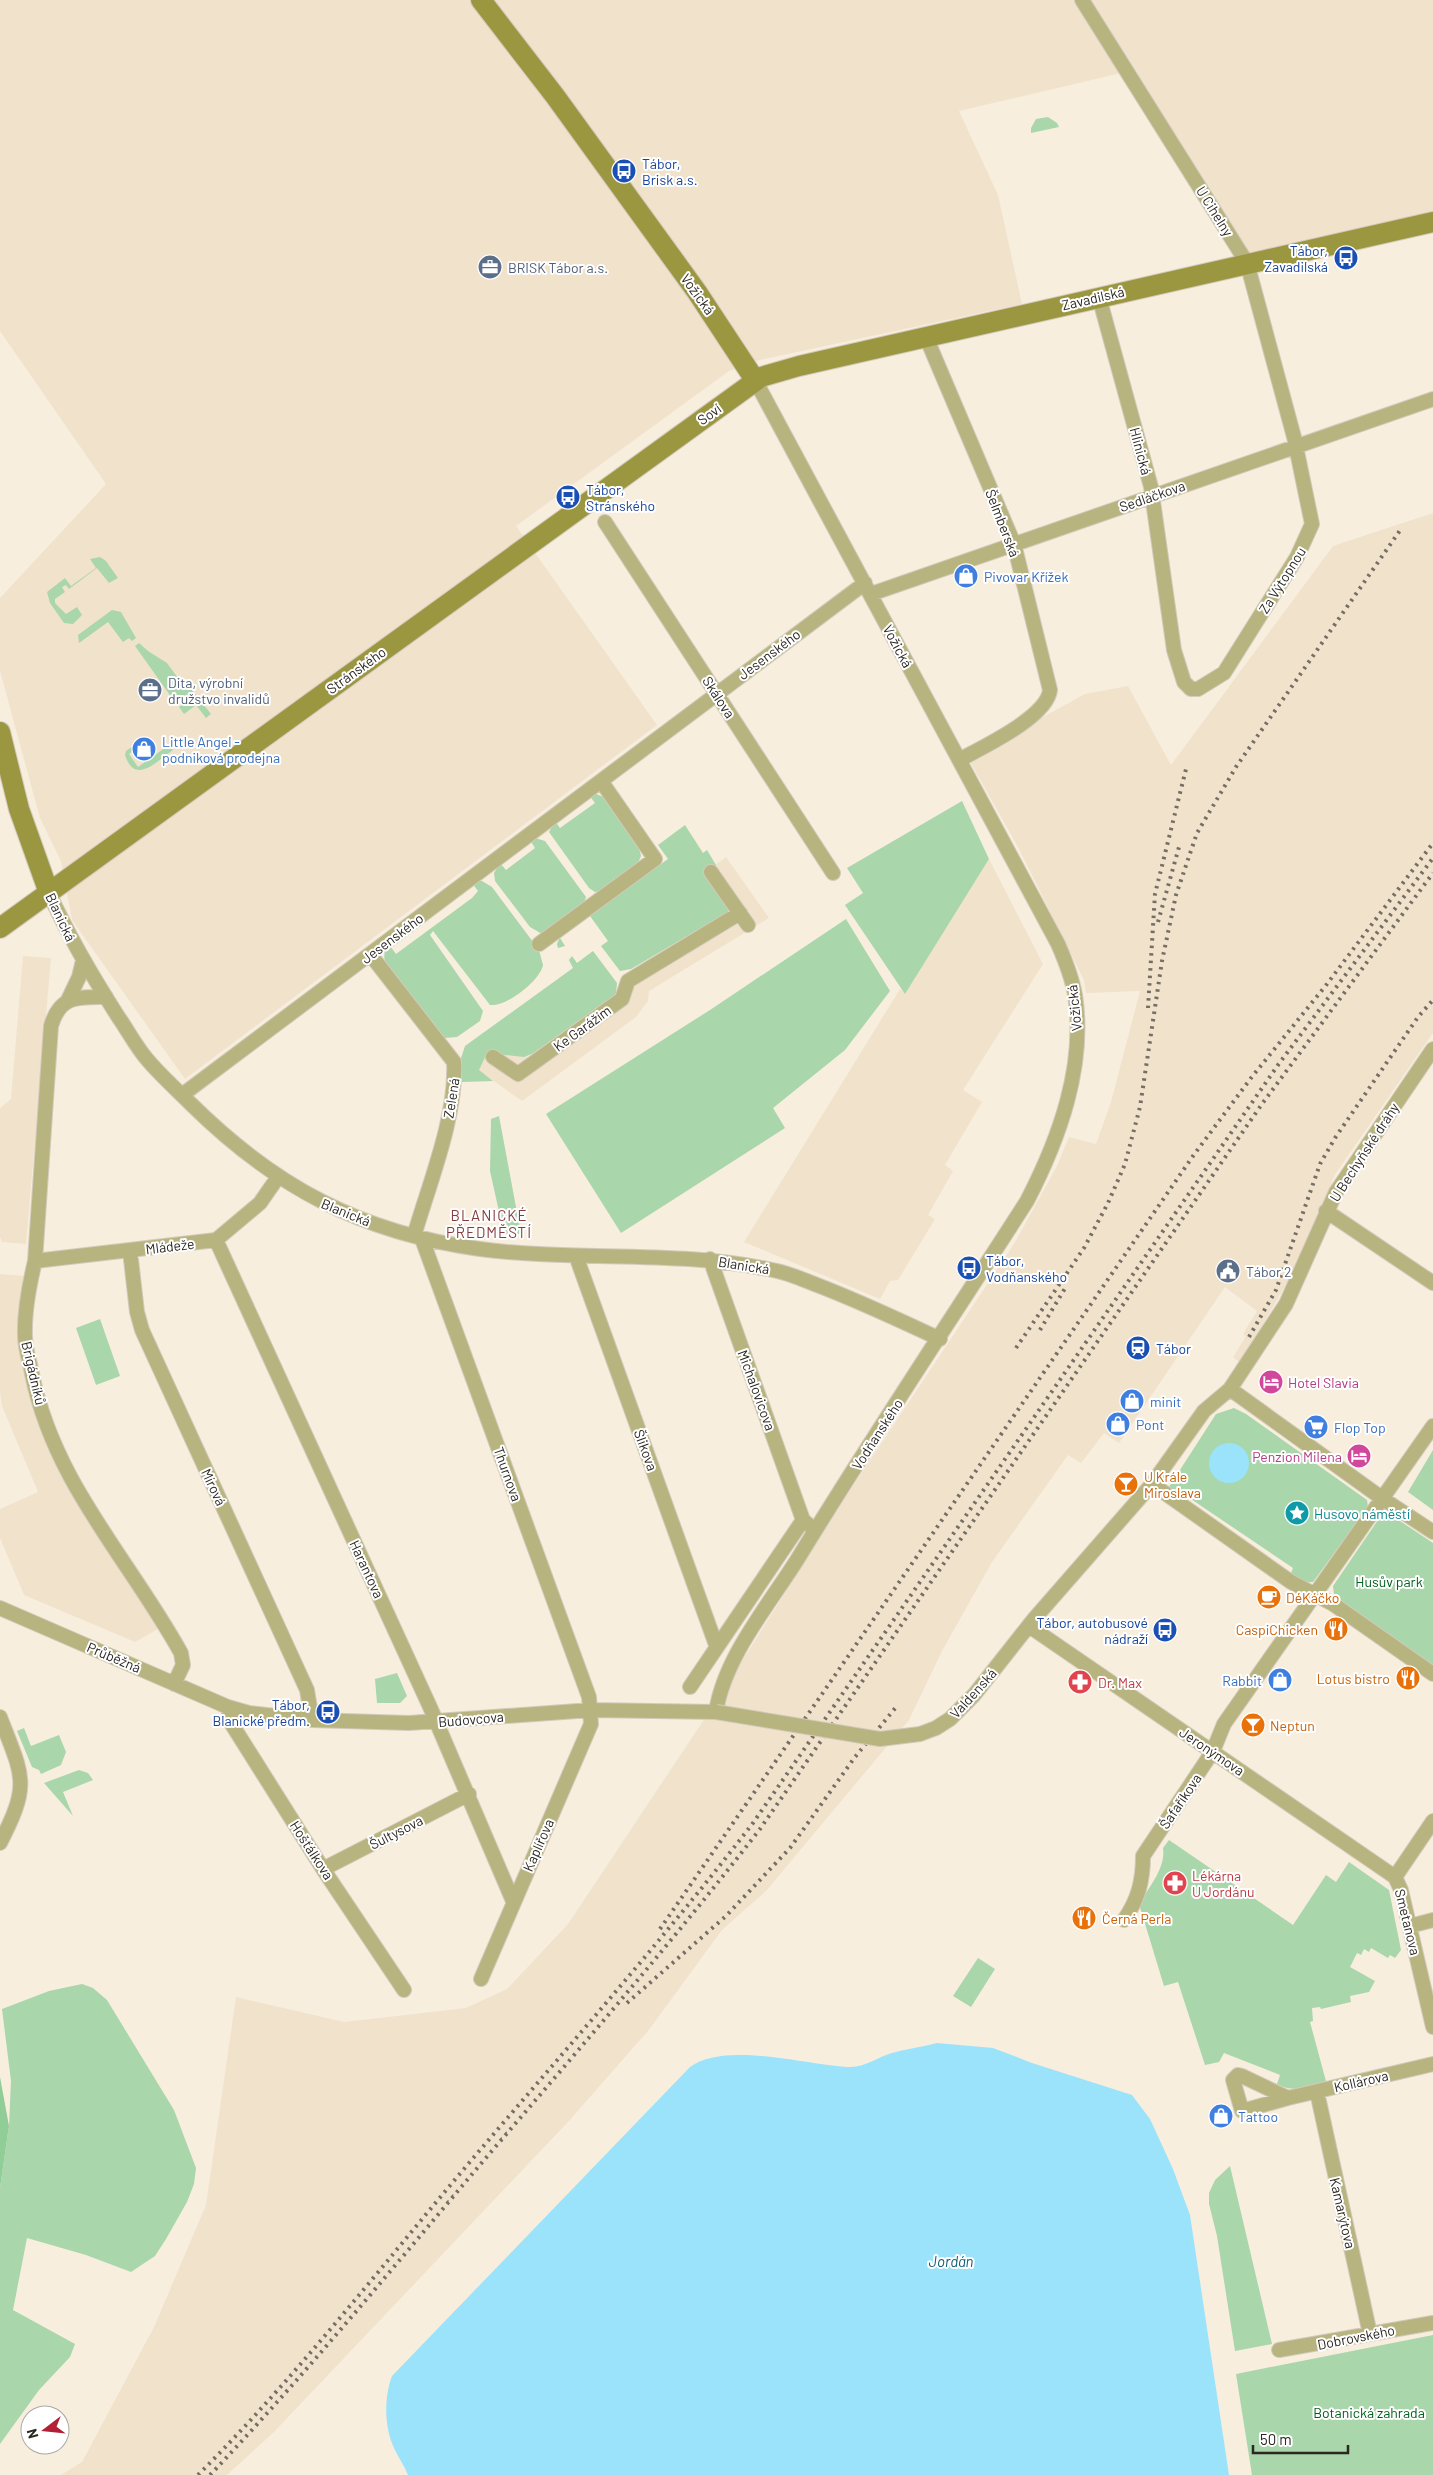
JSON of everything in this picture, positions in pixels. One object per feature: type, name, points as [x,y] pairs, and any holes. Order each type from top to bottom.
[{"type":"main road","name":"Vožická","points":[[481,0],[555,96],[697,292],[755,380]]},
{"type":"main road","name":"Zavadilská","points":[[755,380],[773,372],[1433,222]]},
{"type":"main road","name":"Soví","points":[[662,448],[755,380]]},
{"type":"main road","name":"Stránského","points":[[49,893],[662,448]]},
{"type":"main road","name":"Blanická","points":[[0,732],[19,809],[49,893]]},
{"type":"main road","points":[[0,928],[49,893]]},
{"type":"street","name":"U Cihelny","points":[[1082,0],[1247,263],[1295,445]]},
{"type":"street","name":"Hlinická","points":[[1099,297],[1151,497],[1174,650],[1182,678],[1188,686],[1195,690]]},
{"type":"street","name":"Šelmberská","points":[[926,337],[1014,544],[1050,690],[1049,696],[1040,709],[1011,730],[959,760]]},
{"type":"street","name":"Vožická","points":[[755,380],[868,588],[1061,952],[1075,994],[1078,1025],[1068,1102],[1048,1162],[1028,1201],[940,1339]]},
{"type":"street","name":"Sedláčkova","points":[[868,588],[1014,544],[1295,445],[1433,399]]},
{"type":"street","name":"Za Výtopnou","points":[[1195,690],[1205,687],[1224,673],[1310,532],[1312,524],[1295,445]]},
{"type":"street","name":"Skálova","points":[[605,522],[833,873]]},
{"type":"street","name":"Jesenského","points":[[182,1095],[717,693],[868,588]]},
{"type":"street","points":[[539,944],[655,858],[601,781]]},
{"type":"street","name":"Ke Garážím","points":[[493,1057],[518,1074],[622,999],[628,981],[744,919],[711,872]]},
{"type":"street","name":"Blanická","points":[[49,893],[72,944],[146,1057],[220,1133],[299,1191],[348,1216],[418,1238],[481,1249],[576,1256],[665,1256],[710,1260],[780,1271],[841,1294],[940,1339]]},
{"type":"street","name":"Zelená","points":[[370,954],[454,1062],[456,1084],[418,1238]]},
{"type":"street","name":"Brigádníků","points":[[83,960],[79,978],[68,1000],[56,1011],[50,1031],[35,1262],[27,1297],[25,1337],[36,1393],[54,1444],[79,1495],[181,1652],[183,1665],[174,1684]]},
{"type":"street","points":[[68,1000],[106,998]]},
{"type":"street","name":"U Bechyňské dráhy","points":[[1230,1389],[1286,1304],[1336,1192],[1433,1049]]},
{"type":"street","points":[[216,1240],[260,1203],[278,1177]]},
{"type":"street","points":[[1326,1211],[1433,1283]]},
{"type":"street","name":"Thurnova","points":[[418,1238],[589,1697],[591,1710]]},
{"type":"street","name":"Mládeže","points":[[35,1262],[216,1240]]},
{"type":"street","name":"Harantova","points":[[216,1240],[436,1722],[513,1901]]},
{"type":"street","name":"Mírová","points":[[130,1251],[136,1312],[142,1330],[307,1690],[312,1720]]},
{"type":"street","name":"Šlikova","points":[[576,1256],[716,1645]]},
{"type":"street","name":"Michalovicova","points":[[710,1260],[803,1520]]},
{"type":"street","name":"Vodňanského","points":[[716,1712],[729,1668],[814,1530],[940,1339]]},
{"type":"street","points":[[1433,1532],[1383,1499],[1230,1389],[1204,1411],[1152,1484],[1291,1582],[1334,1604],[1433,1674]]},
{"type":"street","points":[[1314,1595],[1433,1426]]},
{"type":"street","name":"Valdenská","points":[[716,1712],[880,1739],[920,1734],[936,1728],[956,1713],[974,1695],[1029,1626],[1152,1484]]},
{"type":"street","points":[[690,1687],[716,1645],[803,1520],[814,1530]]},
{"type":"street","name":"Šafaříkova","points":[[1124,1920],[1135,1904],[1139,1892],[1143,1872],[1143,1856],[1213,1751],[1224,1724],[1314,1595]]},
{"type":"street","name":"Průběžná","points":[[0,1608],[228,1707]]},
{"type":"street","name":"Jeronýmova","points":[[1029,1626],[1395,1877]]},
{"type":"street","name":"Budovcova","points":[[228,1707],[249,1713],[312,1720],[436,1722],[591,1710],[716,1712]]},
{"type":"street","name":"Hošťálkova","points":[[228,1707],[232,1723],[324,1869],[404,1990]]},
{"type":"street","name":"Kaplířova","points":[[481,1979],[513,1901],[591,1724],[591,1710]]},
{"type":"street","points":[[0,1717],[19,1767],[22,1794],[0,1843]]},
{"type":"street","name":"Šultysova","points":[[324,1869],[468,1794]]},
{"type":"street","points":[[1395,1877],[1433,1821]]},
{"type":"street","name":"Smetanova","points":[[1395,1877],[1399,1883],[1410,1926],[1433,2027]]},
{"type":"street","points":[[1410,1926],[1433,1920]]},
{"type":"street","name":"Kollárova","points":[[1288,2098],[1433,2064]]},
{"type":"street","name":"Kamarýtova","points":[[1316,2092],[1370,2334]]},
{"type":"street","name":"Dobrovského","points":[[1279,2350],[1433,2323]]},
{"type":"shaded area","points":[[0,0],[1433,0],[1433,220],[1248,256],[1134,70],[959,111],[998,195],[1022,304],[755,361],[729,371],[516,526],[657,725],[185,1079],[72,920],[61,861],[40,818],[0,671],[0,598],[106,484],[0,331]]},
{"type":"shaded area","points":[[1433,513],[1433,1033],[1334,1176],[1307,1248],[1239,1362],[1233,1357],[1246,1336],[1243,1334],[1257,1311],[1225,1287],[1119,1443],[1104,1433],[1081,1463],[1068,1455],[992,1562],[942,1651],[909,1720],[766,1891],[722,1930],[648,2031],[567,2123],[273,2433],[227,2475],[61,2475],[82,2462],[154,2327],[206,2205],[236,1997],[344,2022],[466,2008],[507,1989],[568,1924],[723,1691],[845,1498],[1014,1244],[1057,1166],[1069,1137],[1096,1144],[1111,1102],[1140,991],[1086,993],[1084,980],[1019,849],[968,758],[1085,694],[1128,686],[1171,765],[1333,546]]},
{"type":"shaded area","points":[[726,857],[769,918],[649,991],[648,1001],[636,1017],[522,1101],[478,1070],[487,1053],[532,1057],[619,996],[632,970],[732,911],[704,873]]},
{"type":"shaded area","points":[[989,859],[1043,964],[963,1090],[982,1102],[945,1165],[953,1171],[928,1215],[935,1219],[898,1280],[890,1281],[880,1299],[744,1242],[900,989],[905,993]]},
{"type":"shaded area","points":[[23,956],[51,958],[26,1244],[2,1242],[0,1237],[0,1108],[11,1099]]},
{"type":"shaded area","points":[[0,1274],[25,1276],[36,1416],[158,1629],[135,1642],[24,1595],[0,1538],[0,1509],[38,1492],[2,1406],[0,1391]]},
{"type":"green space","points":[[1048,117],[1057,123],[1059,127],[1031,133],[1031,128],[1036,119]]},
{"type":"green space","points":[[100,557],[106,561],[118,578],[109,583],[97,568],[69,589],[66,585],[62,587],[65,592],[55,599],[55,603],[66,614],[77,607],[82,615],[73,624],[64,623],[50,603],[47,592],[65,578],[71,586],[96,568],[90,559]]},
{"type":"green space","points":[[112,610],[121,612],[136,638],[132,641],[129,638],[123,642],[108,622],[79,643],[78,635]]},
{"type":"green space","points":[[139,643],[167,663],[186,689],[192,690],[211,714],[206,718],[196,705],[184,714],[179,707],[186,702],[184,699],[177,705],[135,646]]},
{"type":"green space","points":[[142,740],[144,743],[129,754],[138,767],[169,745],[173,750],[147,768],[134,769],[129,764],[125,755],[126,751]]},
{"type":"green space","points":[[594,793],[603,797],[638,843],[641,856],[638,863],[601,891],[595,892],[589,888],[549,832],[555,821],[560,828],[595,803],[589,795]]},
{"type":"green space","points":[[962,801],[989,859],[905,994],[845,905],[863,893],[847,868]]},
{"type":"green space","points":[[685,825],[703,853],[707,850],[716,865],[705,873],[728,906],[728,912],[631,969],[620,971],[601,946],[608,941],[590,916],[560,938],[565,946],[558,948],[557,944],[561,935],[668,859],[658,845]]},
{"type":"green space","points":[[535,838],[545,841],[586,897],[584,903],[542,934],[530,927],[495,881],[494,873],[500,863],[506,870],[535,848],[530,840]]},
{"type":"green space","points":[[482,881],[492,887],[539,950],[543,965],[536,978],[521,992],[505,1002],[490,1005],[433,931],[430,935],[483,1011],[480,1021],[457,1037],[444,1038],[389,970],[384,954],[390,946],[396,954],[472,898],[478,891],[472,883]]},
{"type":"green space","points":[[846,919],[890,991],[845,1050],[773,1108],[785,1128],[621,1233],[546,1114],[710,1010]]},
{"type":"green space","points":[[593,951],[617,983],[616,994],[532,1054],[524,1057],[487,1053],[479,1070],[493,1081],[462,1082],[461,1058],[465,1046],[573,968],[569,960],[572,956],[577,963]]},
{"type":"green space","points":[[499,1116],[521,1234],[504,1234],[490,1171],[491,1119]]},
{"type":"green space","points":[[100,1319],[120,1376],[96,1385],[76,1328]]},
{"type":"green space","name":"Husův park","points":[[1234,1408],[1246,1414],[1367,1500],[1368,1507],[1313,1582],[1304,1581],[1296,1577],[1291,1573],[1293,1568],[1185,1495],[1182,1499],[1169,1487],[1216,1414]]},
{"type":"green space","points":[[1433,1450],[1433,1510],[1408,1492]]},
{"type":"green space","name":"Husův park","points":[[1388,1513],[1433,1543],[1433,1665],[1338,1599],[1334,1594],[1333,1586],[1378,1520]]},
{"type":"green space","points":[[397,1673],[407,1696],[400,1703],[377,1703],[375,1679]]},
{"type":"green space","points":[[24,1728],[31,1746],[59,1735],[66,1752],[61,1765],[41,1774],[39,1770],[32,1767],[17,1731]]},
{"type":"green space","points":[[79,1770],[88,1773],[93,1780],[63,1792],[73,1816],[44,1783]]},
{"type":"green space","points":[[1169,1840],[1293,1925],[1326,1875],[1336,1882],[1349,1862],[1389,1890],[1401,1950],[1395,1958],[1390,1955],[1388,1958],[1371,1948],[1369,1952],[1364,1949],[1361,1955],[1357,1953],[1350,1967],[1375,1981],[1369,1992],[1350,1996],[1351,2002],[1321,2009],[1320,2007],[1312,2008],[1313,2021],[1310,2022],[1327,2085],[1301,2089],[1283,2087],[1277,2084],[1280,2075],[1224,2053],[1219,2062],[1205,2065],[1178,1982],[1164,1986],[1139,1904],[1159,1870],[1162,1863],[1163,1848]]},
{"type":"green space","points":[[978,1958],[995,1969],[971,2007],[953,1996]]},
{"type":"green space","points":[[82,1984],[93,1988],[107,2000],[174,2110],[196,2168],[194,2184],[187,2202],[166,2239],[155,2256],[131,2272],[86,2255],[27,2238],[13,2310],[75,2344],[70,2357],[39,2390],[28,2405],[20,2405],[20,2416],[0,2444],[0,2188],[9,2126],[11,2081],[2,2009],[49,1991]]},
{"type":"green space","points":[[0,2077],[9,2126],[0,2188]]},
{"type":"green space","points":[[1230,2166],[1272,2344],[1235,2351],[1217,2236],[1209,2204],[1209,2193],[1215,2180]]},
{"type":"green space","name":"Botanická zahrada","points":[[1433,2335],[1433,2475],[1252,2475],[1236,2374]]},
{"type":"water","points":[[1233,1443],[1240,1446],[1246,1452],[1249,1463],[1248,1471],[1240,1480],[1233,1483],[1225,1483],[1218,1480],[1210,1471],[1209,1459],[1212,1452],[1221,1444]]},
{"type":"water","name":"Jordán","points":[[937,2043],[993,2048],[1032,2063],[1132,2095],[1150,2119],[1173,2169],[1190,2215],[1229,2475],[408,2475],[394,2448],[388,2431],[386,2402],[392,2376],[690,2067],[705,2059],[744,2055],[854,2067],[892,2053]]},
{"type":"railway","points":[[1016,1348],[1084,1248],[1108,1203],[1125,1164],[1140,1107],[1162,961],[1176,895],[1197,833],[1236,767],[1401,529]]},
{"type":"railway","points":[[1148,1008],[1155,894],[1186,769]]},
{"type":"railway","points":[[660,1929],[1193,1156],[1251,1078],[1327,984],[1433,843]]},
{"type":"railway","points":[[1158,922],[1179,847]]},
{"type":"railway","points":[[198,2475],[299,2366],[645,1957],[753,1823],[1278,1065],[1433,858]]},
{"type":"railway","points":[[210,2475],[279,2400],[380,2283],[657,1957],[760,1829],[1262,1104],[1433,873]]},
{"type":"railway","points":[[1249,1337],[1276,1290],[1320,1164],[1335,1138],[1418,1017],[1433,1000]]},
{"type":"railway","points":[[1040,1330],[1067,1285]]},
{"type":"railway","points":[[627,2003],[726,1916],[790,1848],[855,1757],[897,1706]]},
{"type":"place","name":"Tábor, Brisk a.s.","points":[[624,171]]},
{"type":"place","name":"Tábor, Zavadilská","points":[[1346,258]]},
{"type":"place","name":"BRISK Tábor a.s.","points":[[490,267]]},
{"type":"place","name":"Tábor, Stránského","points":[[568,497]]},
{"type":"place","name":"Pivovar Křížek","points":[[966,576]]},
{"type":"place","name":"Dita, výrobní družstvo invalidů","points":[[150,690]]},
{"type":"place","name":"Little Angel - podniková prodejna","points":[[144,749]]},
{"type":"place","name":"Tábor, Vodňanského","points":[[969,1268]]},
{"type":"place","name":"Tábor 2","points":[[1228,1271]]},
{"type":"place","name":"Tábor","points":[[1138,1348]]},
{"type":"place","name":"Hotel Slavia","points":[[1271,1382]]},
{"type":"place","name":"minit","points":[[1132,1401]]},
{"type":"place","name":"Pont","points":[[1118,1424]]},
{"type":"place","name":"Flop Top","points":[[1316,1427]]},
{"type":"place","name":"Penzion Milena","points":[[1359,1456]]},
{"type":"place","name":"U Krále Miroslava","points":[[1126,1484]]},
{"type":"place","name":"Husovo náměstí","points":[[1297,1513]]},
{"type":"place","name":"DéKáčko","points":[[1269,1597]]},
{"type":"place","name":"CaspiChicken","points":[[1336,1629]]},
{"type":"place","name":"Tábor, autobusové nádraží","points":[[1165,1630]]},
{"type":"place","name":"Lotus bistro","points":[[1408,1678]]},
{"type":"place","name":"Rabbit","points":[[1280,1680]]},
{"type":"place","name":"Dr. Max","points":[[1080,1682]]},
{"type":"place","name":"Tábor, Blanické předm.","points":[[328,1712]]},
{"type":"place","name":"Neptun","points":[[1253,1725]]},
{"type":"place","name":"Lékárna U Jordánu","points":[[1175,1883]]},
{"type":"place","name":"Černá Perla","points":[[1084,1918]]},
{"type":"place","name":"Tattoo","points":[[1221,2116]]},
{"type":"district","name":"BLANICKÉ PŘEDMĚSTÍ","points":[[489,1224]]}]
